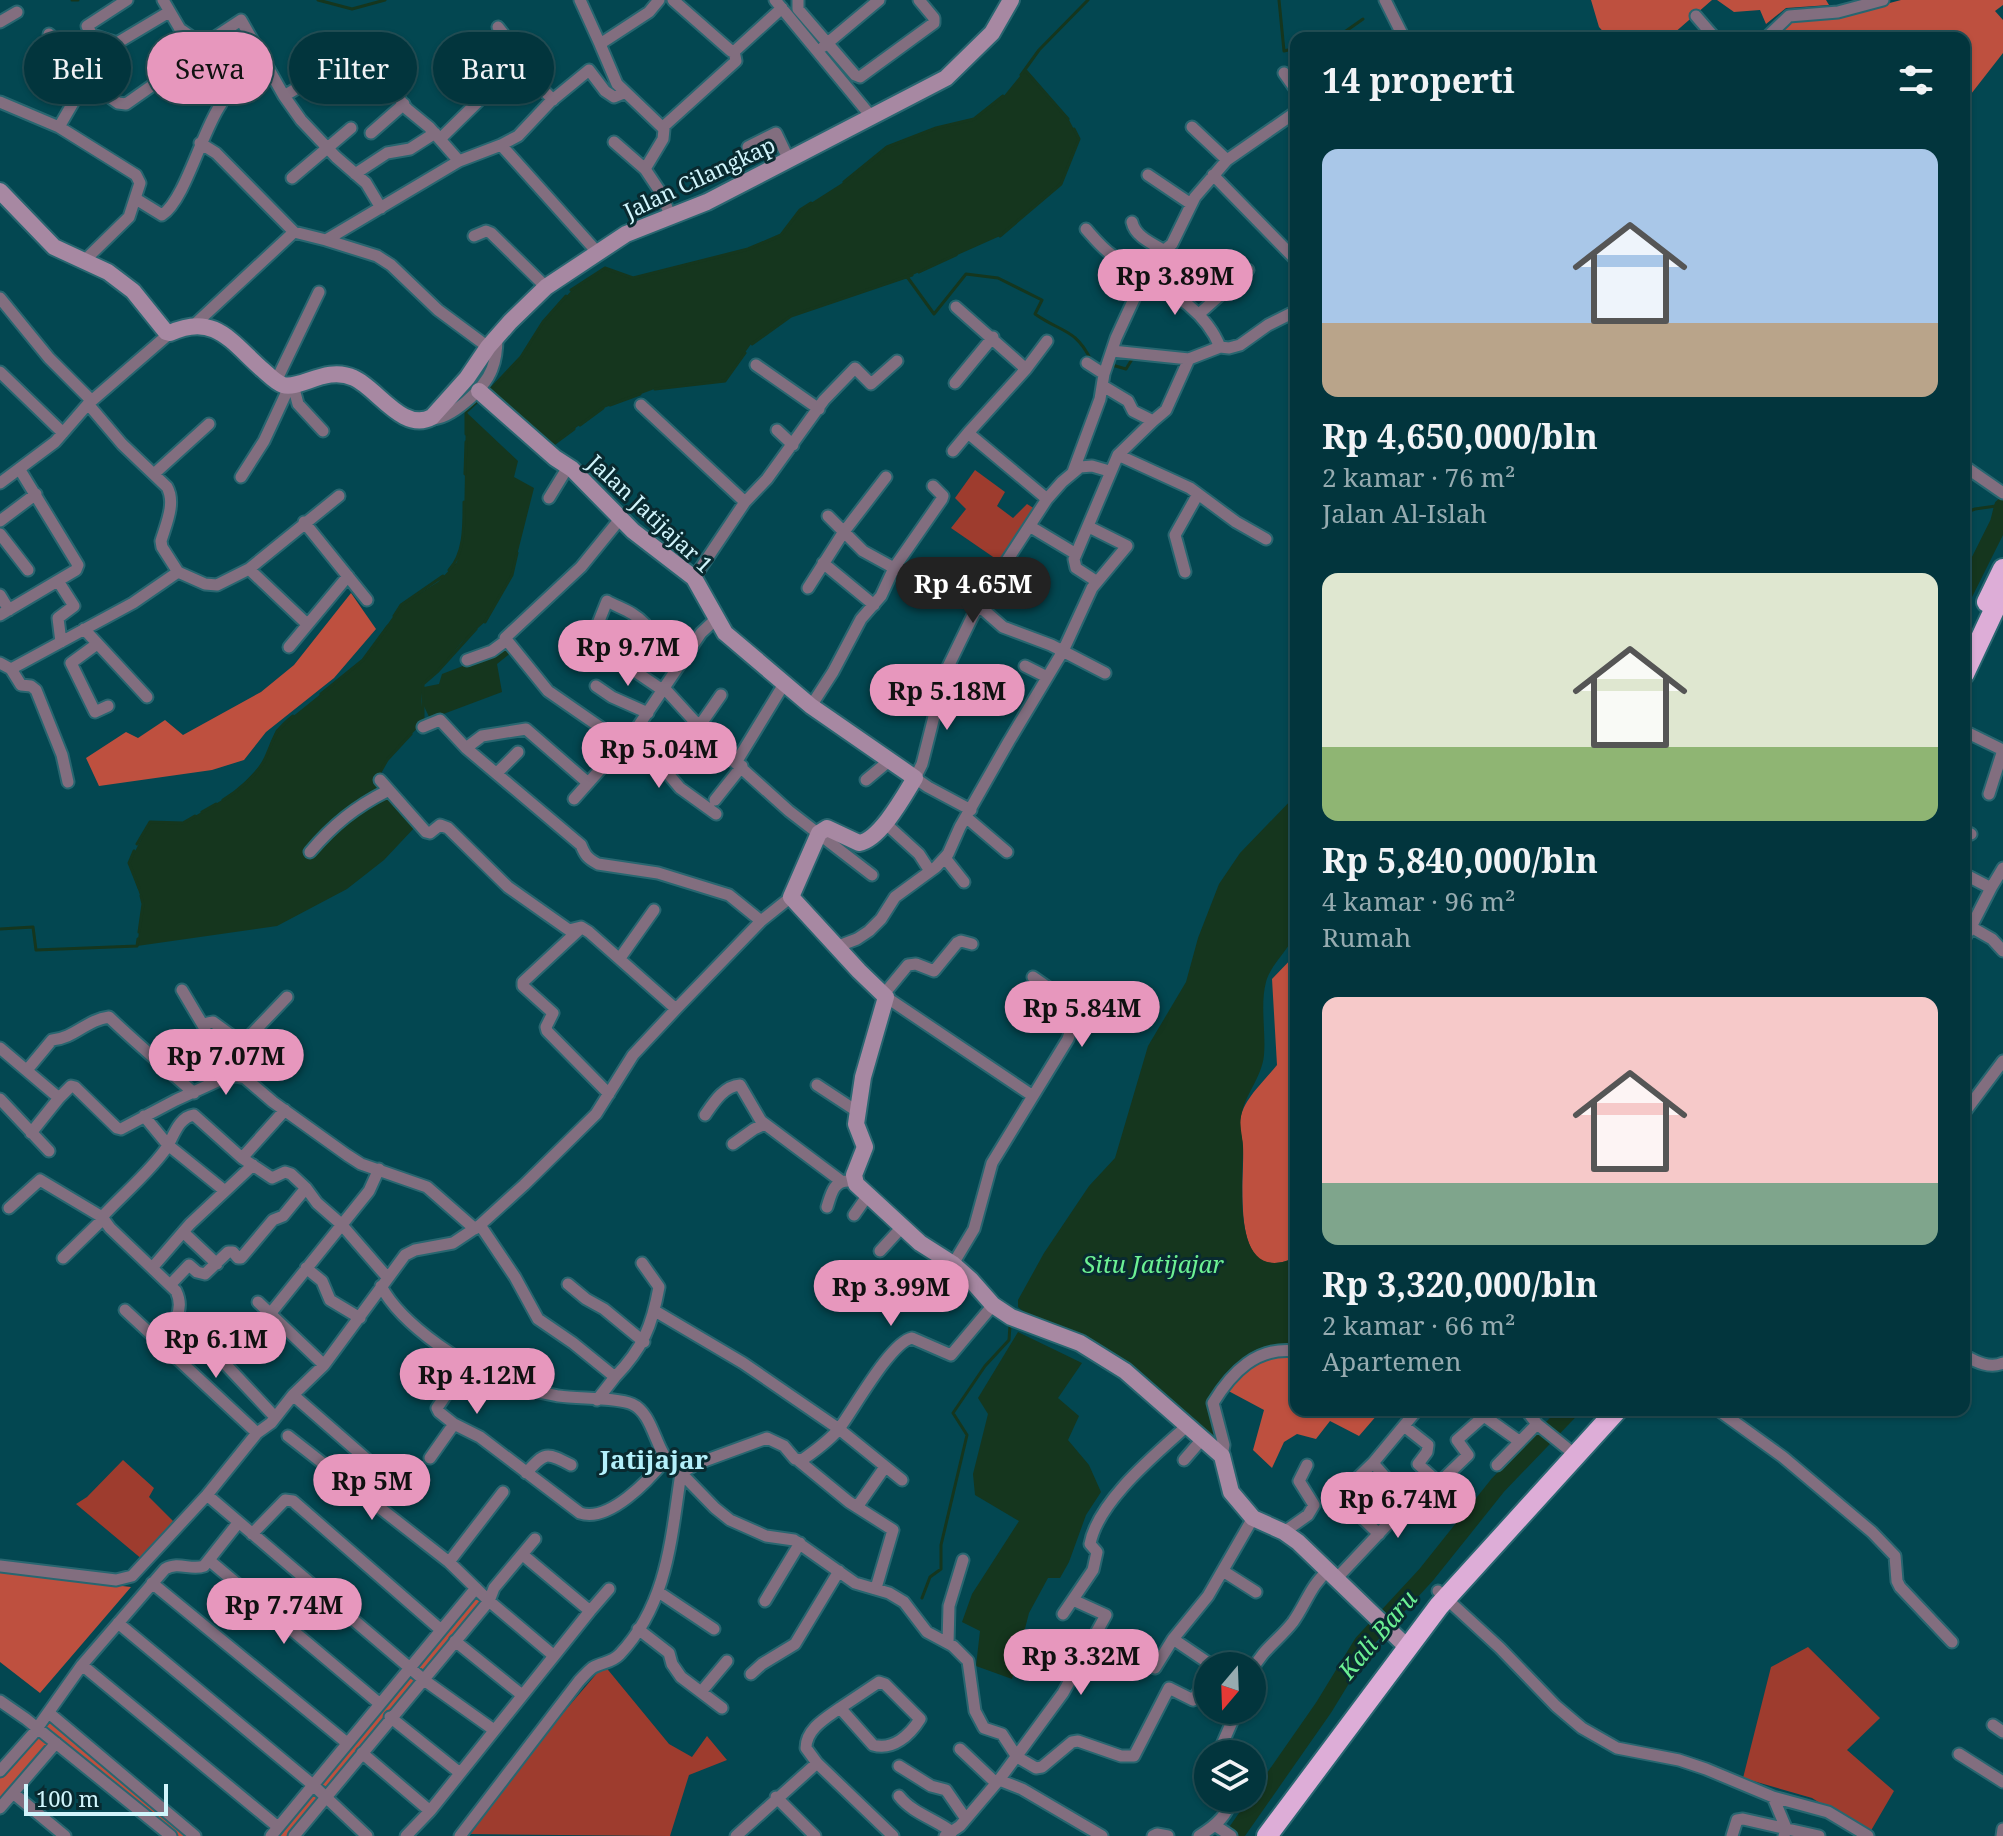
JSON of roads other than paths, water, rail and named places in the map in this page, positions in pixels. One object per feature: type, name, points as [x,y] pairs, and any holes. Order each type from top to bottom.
[{"type":"highway","points":[[1970,651],[2003,569]]},
{"type":"highway","points":[[1970,652],[2003,591]]},
{"type":"highway","points":[[1442,1594],[1561,1444],[1595,1416]]},
{"type":"highway","points":[[1255,1836],[1399,1639],[1611,1416]]},
{"type":"highway","points":[[1267,1836],[1399,1639]]},
{"type":"street","points":[[90,32],[87,26],[127,0]]},
{"type":"street","points":[[163,0],[184,32]]},
{"type":"street","points":[[580,0],[617,84],[663,127]]},
{"type":"street","points":[[600,44],[638,20],[659,0]]},
{"type":"street","points":[[673,0],[728,51],[734,51],[778,4],[870,115]]},
{"type":"street","points":[[798,0],[798,9],[855,75],[862,77],[933,25],[934,18],[919,0]]},
{"type":"street","points":[[817,51],[879,0]]},
{"type":"street","name":"Jalan Cilangkap","points":[[426,420],[467,378],[493,342],[546,287],[626,234],[707,202],[946,78],[992,33],[1011,0]]},
{"type":"street","points":[[1385,0],[1401,32]]},
{"type":"street","points":[[1772,32],[1789,16],[1838,12],[1883,0]]},
{"type":"street","points":[[0,22],[17,12]]},
{"type":"street","points":[[131,35],[169,12]]},
{"type":"street","points":[[1696,16],[1710,32]]},
{"type":"street","points":[[223,32],[241,20],[248,32]]},
{"type":"street","points":[[498,27],[502,32]]},
{"type":"street","points":[[645,169],[663,139],[663,127],[736,61],[734,51]]},
{"type":"street","points":[[554,99],[589,70],[609,96],[624,93]]},
{"type":"street","points":[[1284,73],[1290,82]]},
{"type":"street","points":[[273,77],[311,133],[366,183],[381,208]]},
{"type":"street","points":[[284,96],[289,93]]},
{"type":"street","points":[[0,102],[59,127],[136,175],[140,183],[129,217],[85,260]]},
{"type":"street","points":[[59,127],[72,104]]},
{"type":"street","points":[[136,199],[165,214],[178,199],[200,143],[221,104]]},
{"type":"street","points":[[371,133],[404,104],[459,161]]},
{"type":"street","points":[[355,174],[387,153],[410,149],[437,136],[473,104]]},
{"type":"street","points":[[326,240],[459,161],[518,136],[549,104]]},
{"type":"street","points":[[1073,472],[1112,351],[1152,260],[1173,242],[1191,204],[1227,160],[1290,116]]},
{"type":"street","points":[[1192,127],[1227,160]]},
{"type":"street","points":[[292,178],[351,128]]},
{"type":"street","points":[[748,147],[776,133],[789,160]]},
{"type":"street","points":[[614,142],[645,169],[661,193],[670,215]]},
{"type":"street","points":[[200,143],[216,153],[294,232],[377,256],[391,265],[438,310],[493,342],[493,368],[483,394],[439,419],[412,420],[367,386],[341,373],[286,384]]},
{"type":"street","points":[[501,145],[598,253]]},
{"type":"street","points":[[1148,175],[1191,204]]},
{"type":"street","points":[[1213,175],[1290,254]]},
{"type":"street","points":[[0,191],[54,247],[108,272],[133,291],[170,333]]},
{"type":"street","points":[[1132,222],[1134,230],[1163,250]]},
{"type":"street","points":[[1086,229],[1109,253],[1199,314],[1214,332],[1220,347]]},
{"type":"street","points":[[474,236],[486,231],[491,233],[546,287]]},
{"type":"street","points":[[193,326],[294,232]]},
{"type":"street","points":[[1199,314],[1248,270]]},
{"type":"street","points":[[241,477],[264,441],[319,292]]},
{"type":"street","points":[[0,298],[122,444],[155,473],[171,494],[161,544],[178,572],[211,586],[228,580],[249,569],[339,496]]},
{"type":"street","points":[[956,307],[1026,369]]},
{"type":"street","points":[[1112,351],[1189,359],[1220,347],[1240,345],[1290,314]]},
{"type":"street","points":[[0,483],[63,433],[90,403],[170,333],[185,326],[206,325],[231,339],[286,384],[298,404],[323,431]]},
{"type":"street","points":[[955,383],[993,337]]},
{"type":"street","points":[[953,451],[1047,341]]},
{"type":"street","points":[[1096,581],[1076,568],[1073,562],[1109,471],[1118,455],[1166,410],[1189,359]]},
{"type":"street","points":[[694,578],[745,502],[767,479],[819,409],[855,368],[871,384],[897,361]]},
{"type":"street","points":[[1087,363],[1127,400],[1133,411],[1153,421]]},
{"type":"street","points":[[756,365],[819,409]]},
{"type":"street","points":[[0,372],[63,433]]},
{"type":"street","name":"Jalan Jatijajar 1","points":[[483,394],[568,467],[620,519],[694,578],[725,633],[811,706],[915,778]]},
{"type":"street","points":[[641,405],[745,502]]},
{"type":"street","points":[[155,473],[209,424]]},
{"type":"street","points":[[777,430],[793,445]]},
{"type":"street","points":[[968,433],[1047,499]]},
{"type":"street","points":[[1118,455],[1178,481],[1266,539]]},
{"type":"street","points":[[0,1567],[116,1580],[132,1576],[207,1495],[257,1433],[324,1365],[405,1255],[415,1250],[453,1243],[477,1227],[596,1114],[633,1055],[761,921],[791,897],[819,833],[829,828],[863,843],[869,841],[885,823],[922,764],[945,673],[978,605],[1047,499],[1073,472],[1080,467],[1092,466],[1109,471]]},
{"type":"street","points":[[549,498],[568,467]]},
{"type":"street","points":[[0,595],[4,612],[76,570],[78,565],[20,470]]},
{"type":"street","points":[[1970,470],[2000,491]]},
{"type":"street","points":[[808,588],[843,533],[886,477]]},
{"type":"street","points":[[811,706],[861,619],[874,605],[894,568],[943,497],[933,486]]},
{"type":"street","points":[[0,521],[36,494]]},
{"type":"street","points":[[1185,572],[1175,535],[1198,494]]},
{"type":"street","points":[[828,516],[863,551],[978,605],[1003,627],[1063,651],[1105,673]]},
{"type":"street","points":[[467,660],[492,651],[507,640],[506,637],[581,567],[620,519]]},
{"type":"street","points":[[304,522],[367,600]]},
{"type":"street","points":[[1031,527],[1076,554]]},
{"type":"street","points":[[836,947],[869,931],[895,897],[945,858],[1063,651],[1096,581],[1127,546],[1089,527]]},
{"type":"street","points":[[0,534],[28,570]]},
{"type":"street","points":[[823,563],[874,605]]},
{"type":"street","points":[[249,569],[307,624]]},
{"type":"street","points":[[68,782],[62,755],[36,690],[21,685],[5,666],[61,642],[147,595],[178,572]]},
{"type":"street","points":[[289,647],[348,576]]},
{"type":"street","points":[[58,581],[74,606],[58,618],[61,642]]},
{"type":"street","points":[[575,636],[586,642],[591,641],[607,601],[631,611],[642,620],[645,624],[643,634],[654,640],[661,638],[687,655]]},
{"type":"street","points":[[574,799],[648,713],[701,633],[716,619]]},
{"type":"street","points":[[84,629],[147,697]]},
{"type":"street","points":[[507,640],[531,667],[544,688],[623,743]]},
{"type":"street","points":[[97,644],[71,663],[95,712],[108,706]]},
{"type":"street","points":[[614,657],[664,690],[719,748],[789,811],[872,875]]},
{"type":"street","points":[[1025,666],[1047,677]]},
{"type":"street","points":[[715,800],[784,684]]},
{"type":"street","points":[[596,686],[648,713]]},
{"type":"street","points":[[663,770],[721,695]]},
{"type":"street","points":[[423,727],[439,719],[466,748],[581,845],[590,860],[598,864],[658,873],[729,895],[761,921]]},
{"type":"street","points":[[466,748],[482,736],[526,729],[587,782]]},
{"type":"street","points":[[633,732],[687,794],[716,814]]},
{"type":"street","points":[[1970,734],[2003,750],[1989,794]]},
{"type":"street","points":[[497,773],[518,752]]},
{"type":"street","points":[[866,780],[890,760]]},
{"type":"street","points":[[915,778],[969,814],[1007,852]]},
{"type":"street","points":[[380,780],[427,833],[440,825],[448,828],[508,887],[569,930],[581,927]]},
{"type":"street","points":[[310,852],[346,814],[387,791]]},
{"type":"street","points":[[885,823],[919,854],[930,871]]},
{"type":"street","points":[[945,858],[964,882]]},
{"type":"street","points":[[2003,868],[1971,927],[1992,939],[2003,951]]},
{"type":"street","points":[[1970,877],[1991,888]]},
{"type":"street","points":[[791,897],[885,995],[1033,1096]]},
{"type":"street","points":[[620,958],[654,910]]},
{"type":"street","points":[[581,927],[676,1009]]},
{"type":"street","points":[[581,927],[523,984],[553,1013],[547,1031],[609,1094]]},
{"type":"street","points":[[854,1215],[854,1175],[865,1147],[856,1124],[863,1077],[885,995],[908,965],[916,964],[934,971],[957,943],[972,944]]},
{"type":"street","points":[[953,1264],[974,1229],[992,1163],[1068,1039],[1075,1012],[1073,1005],[1033,977]]},
{"type":"street","points":[[182,990],[204,1027],[206,1040],[240,1077],[252,1082],[347,1155],[427,1187],[477,1227],[515,1277],[538,1319],[615,1377]]},
{"type":"street","points":[[204,1027],[213,1022],[239,1041],[245,1041],[287,997]]},
{"type":"street","points":[[27,1070],[52,1040],[64,1039],[94,1019],[109,1017],[121,1031],[194,1093]]},
{"type":"street","points":[[0,1048],[59,1098]]},
{"type":"street","points":[[1970,1105],[2003,1061]]},
{"type":"street","points":[[31,1133],[71,1086],[117,1128],[126,1127],[222,1079],[240,1077]]},
{"type":"street","points":[[705,1115],[721,1094],[737,1084],[744,1089],[765,1124],[855,1187],[920,1243],[953,1264],[993,1305],[1014,1318],[1080,1343],[1108,1359],[1222,1456]]},
{"type":"street","points":[[817,1085],[858,1112]]},
{"type":"street","points":[[0,1099],[49,1151]]},
{"type":"street","points":[[242,1158],[285,1110]]},
{"type":"street","points":[[63,1258],[168,1145],[182,1121],[194,1115],[242,1158],[274,1178],[288,1172],[306,1188],[317,1203],[341,1224],[384,1282],[393,1307],[468,1363],[513,1386],[561,1396],[629,1403],[639,1409],[666,1459],[730,1520],[766,1536],[800,1543],[855,1583],[876,1588],[904,1602],[927,1632],[963,1654],[968,1661],[973,1702],[979,1720],[987,1730],[1002,1734],[1017,1757],[1036,1768],[1042,1767],[1072,1742],[1078,1741],[1121,1756],[1134,1756],[1169,1688],[1194,1699]]},
{"type":"street","points":[[144,1116],[168,1145],[225,1191]]},
{"type":"street","points":[[733,1144],[765,1124]]},
{"type":"street","points":[[152,1268],[183,1232],[253,1165]]},
{"type":"street","points":[[270,1314],[369,1191],[379,1169]]},
{"type":"street","points":[[9,1208],[40,1180],[103,1218],[176,1291],[181,1304],[174,1323],[158,1341]]},
{"type":"street","points":[[827,1207],[836,1185],[855,1187]]},
{"type":"street","points":[[170,1285],[189,1265],[205,1274],[230,1251],[241,1258],[273,1220],[283,1216],[306,1188]]},
{"type":"street","points":[[880,1251],[902,1227]]},
{"type":"street","points":[[183,1232],[217,1264]]},
{"type":"street","points":[[597,1400],[644,1342],[655,1311],[659,1287],[642,1263]]},
{"type":"street","points":[[306,1268],[322,1281],[330,1300],[360,1318]]},
{"type":"street","points":[[568,1284],[644,1342]]},
{"type":"street","points":[[258,1302],[324,1365]]},
{"type":"street","points":[[799,1461],[839,1429],[876,1374],[904,1340],[912,1338],[951,1355],[993,1305]]},
{"type":"street","points":[[125,1310],[257,1433]]},
{"type":"street","points":[[655,1311],[743,1363],[839,1429],[902,1480]]},
{"type":"street","points":[[174,1323],[213,1351],[275,1417]]},
{"type":"street","points":[[1290,1352],[1261,1354],[1231,1376],[1213,1403],[1224,1445],[1222,1456],[1231,1492],[1253,1518],[1284,1532],[1333,1574],[1399,1639]]},
{"type":"street","points":[[1970,1358],[1997,1366],[2003,1363]]},
{"type":"street","points":[[468,1363],[437,1408],[439,1412],[454,1424],[480,1437],[580,1513],[595,1516],[606,1512],[631,1494],[666,1459]]},
{"type":"street","points":[[293,1395],[379,1470]]},
{"type":"street","points":[[1379,1534],[1339,1496],[1373,1463],[1412,1416]]},
{"type":"street","points":[[1404,1426],[1428,1445],[1418,1464],[1439,1483],[1467,1456],[1468,1453],[1457,1440],[1484,1416],[1519,1441]]},
{"type":"street","points":[[1532,1416],[1561,1444]]},
{"type":"street","points":[[1726,1416],[1783,1457],[1872,1532],[1895,1556],[1900,1587],[1952,1642]]},
{"type":"street","points":[[430,1458],[454,1424]]},
{"type":"street","points":[[1063,1614],[1093,1570],[1097,1556],[1090,1544],[1098,1519],[1160,1450],[1188,1425]]},
{"type":"street","points":[[1497,1465],[1519,1441],[1541,1426]]},
{"type":"street","points":[[288,1436],[449,1562],[489,1601],[553,1655]]},
{"type":"street","points":[[681,1473],[696,1464],[767,1438],[784,1446],[857,1507],[893,1530],[876,1588]]},
{"type":"street","points":[[1184,1460],[1203,1438]]},
{"type":"street","points":[[526,1473],[546,1455],[571,1465]]},
{"type":"street","points":[[1373,1463],[1408,1503]]},
{"type":"street","points":[[1284,1532],[1308,1515],[1314,1505],[1299,1481],[1307,1465]]},
{"type":"street","points":[[857,1507],[885,1467]]},
{"type":"street","points":[[460,1836],[579,1681],[593,1668],[617,1657],[660,1593],[674,1528],[681,1473]]},
{"type":"street","points":[[1266,1652],[1292,1623],[1320,1577],[1333,1574],[1379,1534],[1432,1477]]},
{"type":"street","points":[[449,1562],[503,1492]]},
{"type":"street","points":[[207,1495],[424,1680],[494,1730]]},
{"type":"street","points":[[252,1534],[285,1500],[293,1501],[441,1630]]},
{"type":"street","points":[[1097,1634],[1155,1668],[1173,1639],[1208,1596],[1253,1518]]},
{"type":"street","points":[[1,1767],[49,1713],[82,1665],[152,1583],[172,1565],[199,1568],[210,1561],[238,1523]]},
{"type":"street","points":[[294,1836],[489,1601],[494,1588],[535,1539]]},
{"type":"street","points":[[765,1601],[800,1543]]},
{"type":"street","points":[[523,1555],[590,1611]]},
{"type":"street","points":[[948,1643],[949,1606],[963,1560]]},
{"type":"street","points":[[210,1561],[380,1704]]},
{"type":"street","points":[[751,1674],[795,1644],[839,1571]]},
{"type":"street","points":[[1223,1571],[1256,1592]]},
{"type":"street","points":[[152,1583],[347,1743]]},
{"type":"street","points":[[82,1665],[275,1831],[476,1588]]},
{"type":"street","points":[[476,1588],[494,1588]]},
{"type":"street","points":[[406,1836],[430,1811],[609,1589]]},
{"type":"street","points":[[660,1593],[714,1629]]},
{"type":"street","points":[[1442,1594],[1556,1706],[1582,1728],[1617,1748],[1679,1760],[1773,1797],[1828,1812],[1868,1836]]},
{"type":"street","points":[[899,1796],[909,1807],[938,1821],[949,1834],[966,1819],[1017,1757],[1063,1693],[1097,1634],[1106,1615],[1073,1600]]},
{"type":"street","points":[[118,1623],[313,1785],[367,1836]]},
{"type":"street","points":[[638,1629],[668,1652],[681,1677],[722,1708]]},
{"type":"street","points":[[1173,1639],[1194,1653]]},
{"type":"street","points":[[455,1641],[522,1695]]},
{"type":"street","points":[[701,1692],[727,1661]]},
{"type":"street","points":[[840,1708],[873,1745],[879,1747],[903,1739],[920,1719],[918,1714],[882,1683],[876,1684],[840,1708],[817,1724],[806,1739],[806,1748],[817,1763],[893,1836]]},
{"type":"street","points":[[0,1701],[171,1836]]},
{"type":"street","points":[[49,1713],[195,1836]]},
{"type":"street","points":[[390,1717],[460,1773]]},
{"type":"street","points":[[0,1808],[56,1743]]},
{"type":"street","points":[[960,1749],[997,1782],[1022,1789],[1102,1836]]},
{"type":"street","points":[[362,1753],[430,1811]]},
{"type":"street","points":[[1959,1754],[2003,1782]]},
{"type":"street","points":[[736,1836],[817,1763]]},
{"type":"street","points":[[899,1766],[931,1786],[946,1790],[966,1819]]},
{"type":"street","points":[[13,1793],[65,1836]]},
{"type":"street","points":[[136,1807],[146,1794]]},
{"type":"street","points":[[776,1797],[815,1836]]},
{"type":"street","points":[[1773,1797],[1785,1832]]},
{"type":"street","points":[[1199,1836],[1217,1826],[1226,1812]]},
{"type":"street","points":[[1732,1836],[1736,1823],[1741,1819],[1785,1832],[1819,1836]]},
{"type":"street","points":[[1217,1826],[1231,1836]]},
{"type":"street","points":[[2002,1836],[2003,1829]]},
{"type":"street","points":[[1153,1836],[1168,1836]]},
{"type":"water","points":[[1025,70],[1068,118],[1079,139],[1061,184],[1000,236],[908,277],[791,316],[751,344],[725,381],[657,388],[601,409],[550,447],[489,392],[521,357],[543,322],[572,290],[605,268],[633,278],[748,249],[781,235],[800,210],[847,180],[887,147],[936,128],[974,119],[1003,97]]},
{"type":"water","points":[[466,412],[518,461],[514,477],[534,488],[512,575],[486,621],[423,684],[421,701],[424,721],[387,760],[376,781],[416,826],[384,860],[347,889],[277,926],[137,946],[143,904],[129,863],[150,822],[183,823],[234,793],[263,763],[276,730],[363,660],[401,605],[438,582],[457,562],[464,528]]},
{"type":"water","points":[[506,643],[513,651],[497,664],[502,692],[430,719],[424,706],[424,687],[439,684],[442,674],[489,656]]},
{"type":"water","name":"Situ Jatijajar","points":[[1290,801],[1290,943],[1266,982],[1263,1063],[1240,1121],[1242,1206],[1250,1246],[1260,1258],[1275,1263],[1290,1259],[1290,1347],[1255,1350],[1233,1366],[1215,1396],[1219,1441],[1113,1353],[1029,1316],[1018,1307],[1018,1300],[1044,1253],[1089,1186],[1115,1158],[1148,1046],[1186,982],[1198,938],[1219,884],[1240,853]]},
{"type":"water","points":[[1018,1332],[1082,1363],[1058,1398],[1079,1416],[1068,1440],[1089,1465],[1101,1492],[1086,1515],[1060,1578],[1048,1578],[1029,1613],[1012,1679],[976,1666],[980,1631],[962,1622],[972,1594],[1019,1521],[975,1495],[973,1474],[988,1414],[978,1398]]},
{"type":"waterway","points":[[72,0],[78,0]]},
{"type":"waterway","points":[[318,0],[352,9],[385,0]]},
{"type":"waterway","points":[[1021,75],[1039,50],[1088,0]]},
{"type":"waterway","points":[[1279,0],[1284,51],[1290,50]]},
{"type":"waterway","points":[[1345,32],[1363,19]]},
{"type":"waterway","points":[[1026,71],[1068,119]]},
{"type":"waterway","points":[[844,182],[887,147],[936,128],[974,119],[1003,96]]},
{"type":"waterway","points":[[1000,236],[1061,184],[1079,139],[1074,129]]},
{"type":"waterway","points":[[571,290],[605,268],[633,278],[748,249],[781,235],[800,210],[811,203]]},
{"type":"waterway","points":[[919,272],[956,255]]},
{"type":"waterway","points":[[908,278],[934,314],[966,274],[998,278],[1042,300],[1035,314],[1073,336],[1091,360]]},
{"type":"waterway","points":[[752,344],[791,316],[912,275]]},
{"type":"waterway","points":[[488,392],[521,357],[543,322],[566,296]]},
{"type":"waterway","points":[[655,389],[725,381],[745,353]]},
{"type":"waterway","points":[[1112,365],[1126,369],[1134,356]]},
{"type":"waterway","points":[[610,405],[640,394]]},
{"type":"waterway","points":[[466,434],[466,412],[479,400]]},
{"type":"waterway","points":[[580,425],[603,408]]},
{"type":"waterway","points":[[551,446],[574,429]]},
{"type":"waterway","points":[[465,474],[466,442]]},
{"type":"waterway","points":[[449,570],[461,547],[464,502]]},
{"type":"waterway","points":[[1970,511],[2003,505]]},
{"type":"waterway","name":"Kali Baru","points":[[1970,581],[1999,523],[2003,507]]},
{"type":"waterway","points":[[485,622],[512,575],[517,553]]},
{"type":"waterway","points":[[394,616],[401,605],[443,576]]},
{"type":"waterway","points":[[321,694],[363,660],[388,626]]},
{"type":"waterway","points":[[423,723],[423,684],[476,629]]},
{"type":"waterway","points":[[223,800],[257,771],[278,731],[293,716]]},
{"type":"waterway","points":[[379,774],[387,760],[411,734]]},
{"type":"waterway","points":[[202,812],[216,804]]},
{"type":"waterway","points":[[137,844],[150,822],[183,823],[195,816]]},
{"type":"waterway","points":[[134,851],[129,863],[139,888]]},
{"type":"waterway","points":[[139,932],[143,904],[141,896]]},
{"type":"waterway","points":[[0,929],[33,927],[36,950],[137,946],[138,939]]},
{"type":"waterway","points":[[922,1598],[930,1577],[941,1569],[941,1545],[967,1435],[953,1413],[985,1366],[1009,1340],[1010,1325]]},
{"type":"waterway","name":"Kali Baru","points":[[1234,1836],[1324,1707],[1363,1643],[1426,1575],[1498,1485],[1564,1416]]},
{"type":"district","name":"Jatijajar","points":[[654,1459]]}]
